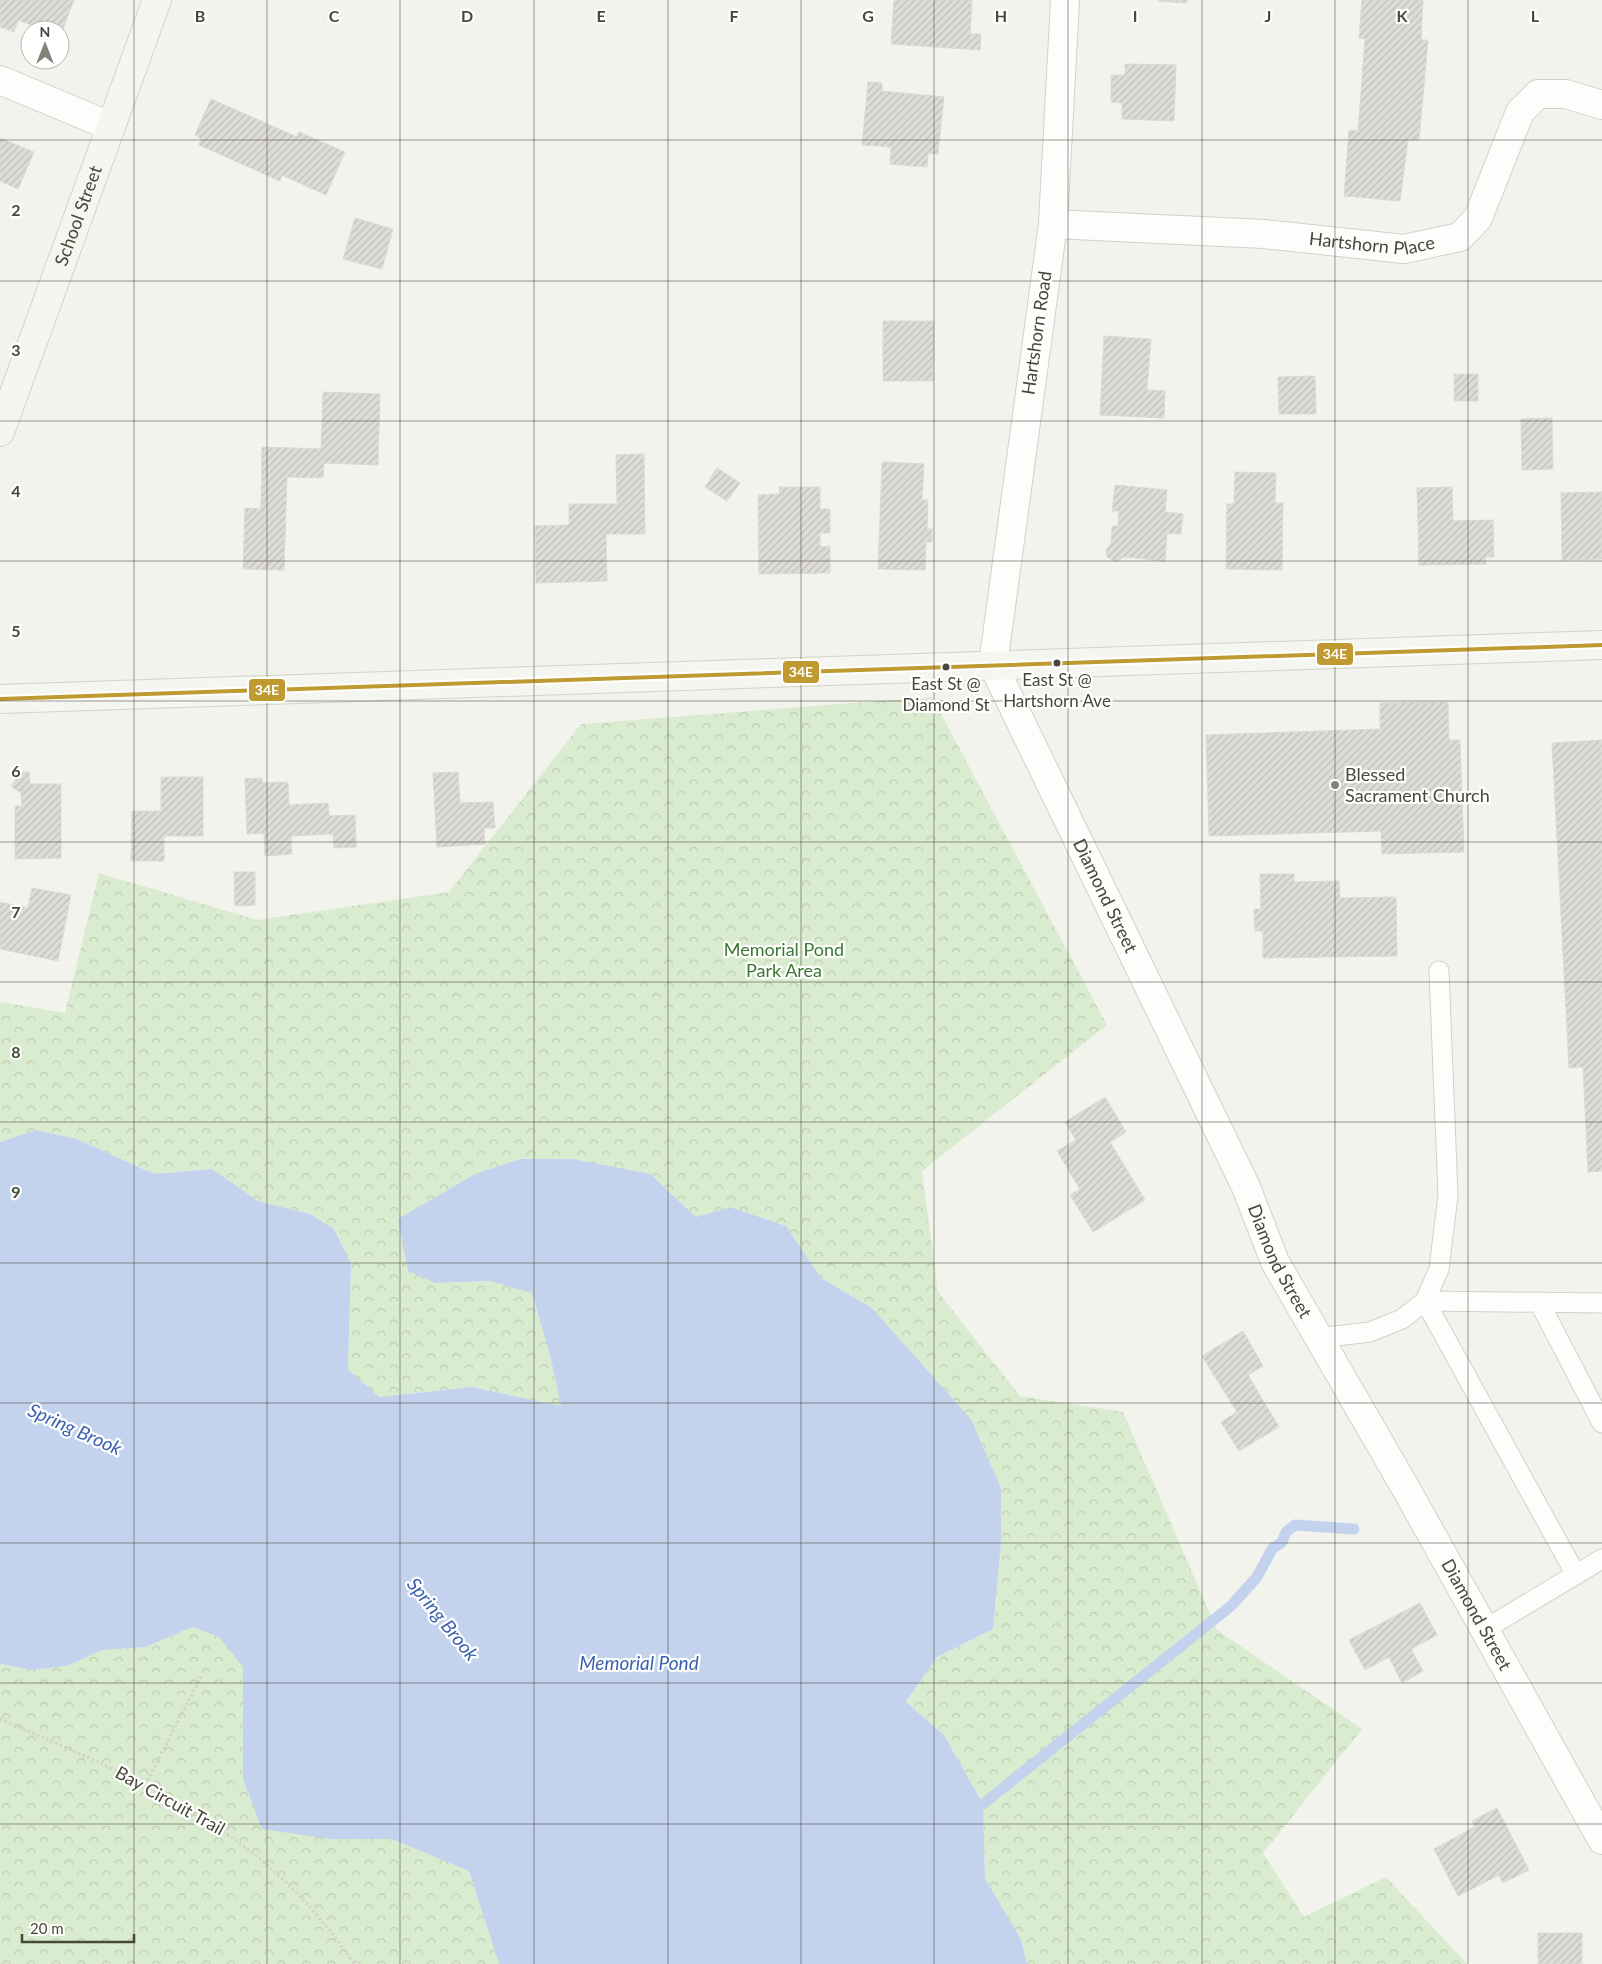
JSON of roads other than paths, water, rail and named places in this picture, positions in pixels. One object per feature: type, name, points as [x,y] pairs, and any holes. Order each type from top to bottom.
[{"type":"main road","name":"School Street","points":[[0,432],[157,0]]},
{"type":"main road","points":[[0,699],[1602,645]]},
{"type":"street","name":"Hartshorn Road","points":[[993,666],[1053,224],[1065,0]]},
{"type":"street","points":[[0,80],[110,126]]},
{"type":"street","name":"Hartshorn Place","points":[[1053,224],[1264,234],[1404,249],[1460,237],[1478,218],[1520,112],[1538,94],[1566,94],[1602,105]]},
{"type":"street","name":"Diamond Street","points":[[993,666],[1246,1187],[1275,1262],[1602,1840]]},
{"type":"lane","points":[[1319,1338],[1370,1332],[1402,1319],[1425,1300],[1439,1270],[1448,1195],[1439,971]]},
{"type":"lane","points":[[1425,1300],[1602,1303]]},
{"type":"lane","points":[[1425,1300],[1576,1574]]},
{"type":"lane","points":[[1539,1302],[1602,1423]]},
{"type":"lane","points":[[1484,1629],[1602,1559]]},
{"type":"water","name":"Memorial Pond","points":[[36,1130],[77,1139],[154,1174],[212,1169],[258,1201],[310,1214],[334,1229],[351,1263],[348,1369],[379,1397],[472,1387],[561,1406],[550,1355],[532,1293],[490,1281],[435,1283],[408,1271],[398,1219],[475,1174],[520,1159],[573,1159],[650,1174],[696,1217],[730,1207],[786,1226],[821,1278],[872,1308],[971,1419],[1001,1488],[1001,1543],[993,1629],[937,1657],[906,1702],[944,1735],[983,1804],[985,1878],[1021,1940],[1027,1964],[499,1964],[469,1871],[392,1839],[329,1839],[262,1829],[243,1779],[243,1667],[219,1637],[192,1627],[146,1647],[102,1650],[67,1666],[32,1670],[0,1664],[0,1142]]},
{"type":"waterway","points":[[970,1810],[983,1804],[1231,1606],[1257,1577],[1272,1549],[1282,1542],[1286,1532],[1295,1525],[1354,1529]]},
{"type":"place","name":"East St @ Hartshorn Ave","points":[[1057,663]]},
{"type":"place","name":"East St @ Diamond St","points":[[946,667]]},
{"type":"place","name":"Blessed Sacrament Church","points":[[1335,785]]},
{"type":"park label","name":"Memorial Pond Park Area","points":[[784,960]]},
{"type":"water label","name":"Spring Brook","points":[[75,1429]]},
{"type":"water label","name":"Spring Brook","points":[[443,1619]]}]
